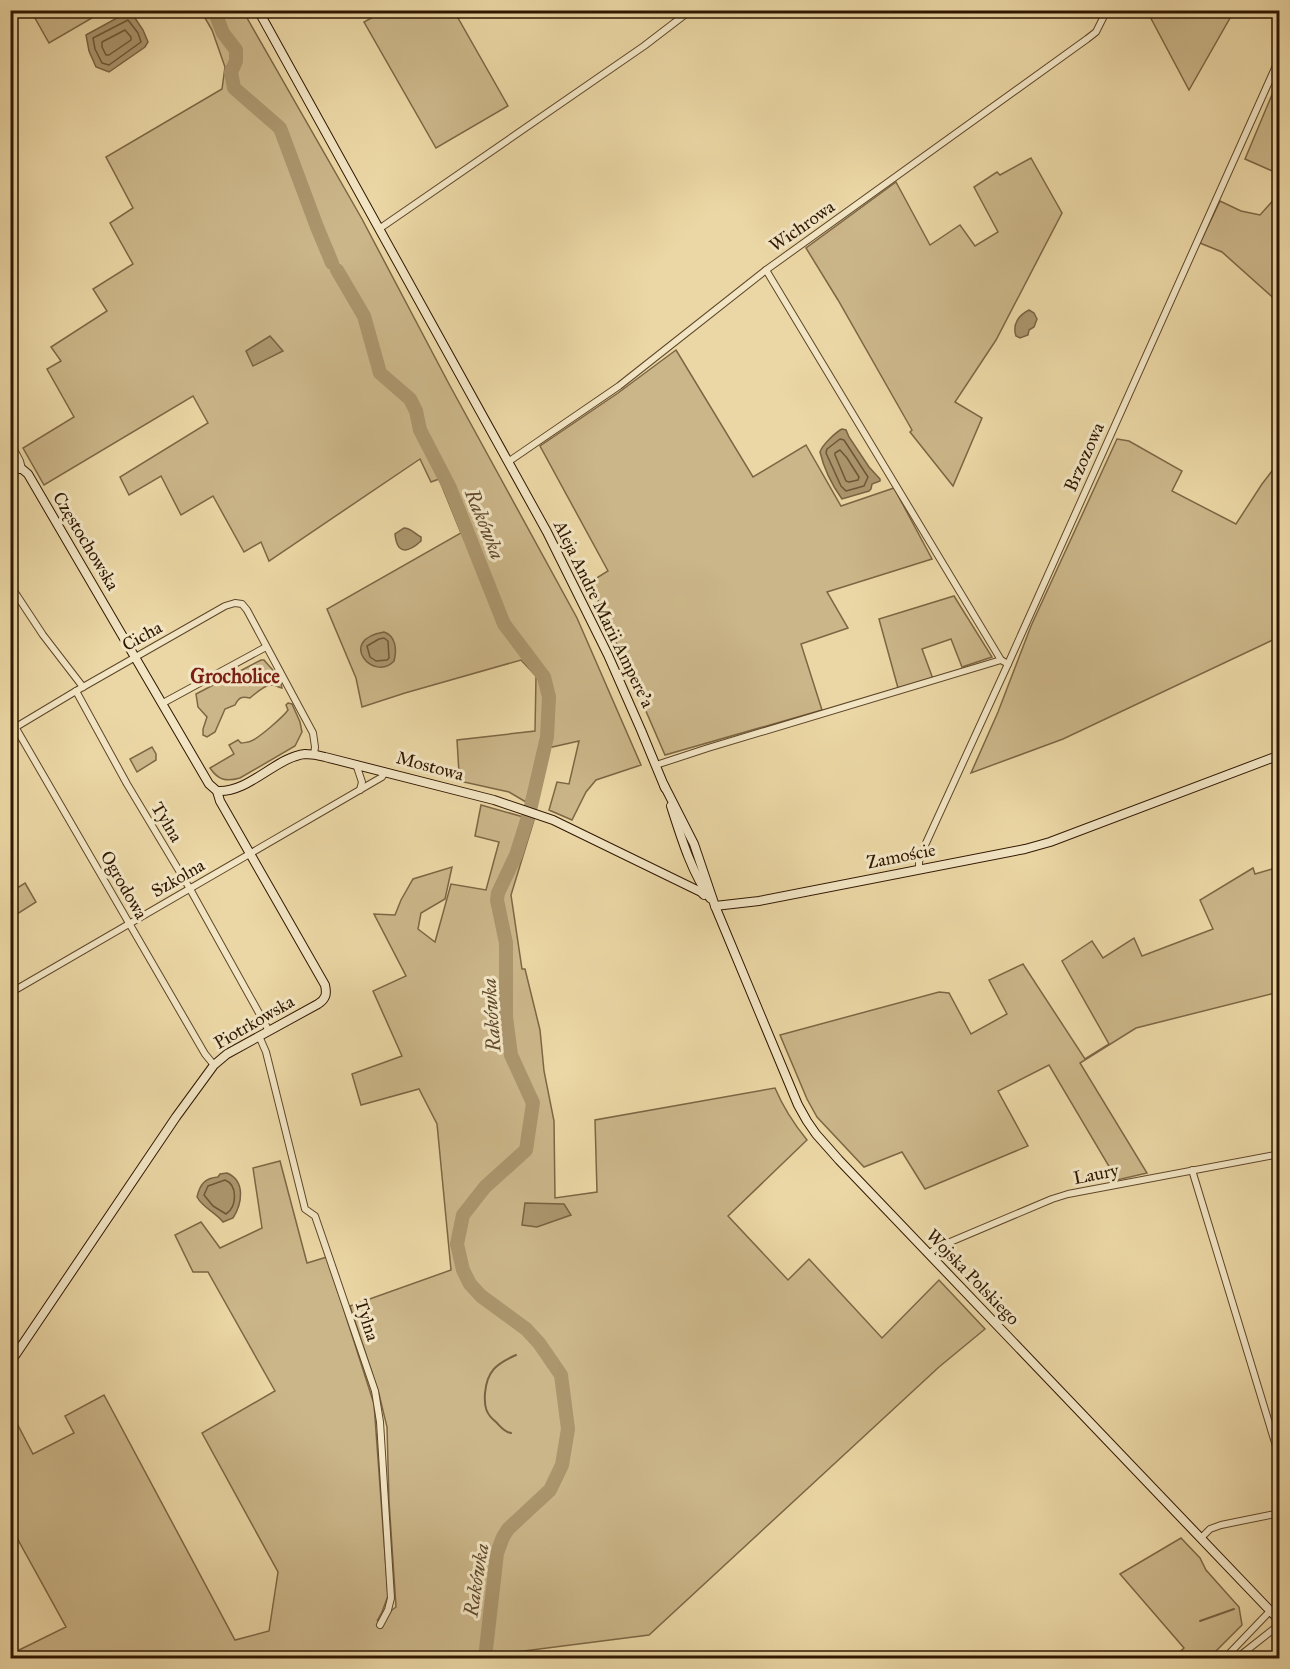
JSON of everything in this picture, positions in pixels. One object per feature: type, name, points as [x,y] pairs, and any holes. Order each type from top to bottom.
[{"type":"street","name":"Aleja Andre Marii Ampere'a","points":[[258,10],[508,462],[578,594],[608,655],[656,765],[701,886],[715,906]]},
{"type":"street","points":[[379,229],[628,57],[691,10]]},
{"type":"street","name":"Wichrowa","points":[[508,462],[619,386],[766,270],[1096,32],[1107,10]]},
{"type":"street","name":"Brzozowa","points":[[919,869],[921,854],[1280,57]]},
{"type":"street","points":[[766,270],[1001,660],[1008,664]]},
{"type":"street","name":"Częstochowska","points":[[10,442],[22,469],[29,476],[163,703]]},
{"type":"street","points":[[10,469],[22,469]]},
{"type":"street","points":[[10,585],[43,635],[83,687]]},
{"type":"street","name":"Cicha","points":[[16,727],[225,606],[235,603],[243,604],[266,647]]},
{"type":"street","points":[[163,703],[266,647],[313,733],[314,755],[306,754],[292,758],[240,787],[225,792],[217,791]]},
{"type":"street","points":[[656,765],[1001,660]]},
{"type":"street","name":"Tylna","points":[[76,691],[269,1031]]},
{"type":"street","name":"Piotrkowska","points":[[10,1363],[176,1117],[214,1065],[227,1054],[326,997],[325,985],[220,801],[217,791],[209,784],[163,703]]},
{"type":"street","name":"Ogrodowa","points":[[10,718],[205,1054],[214,1065]]},
{"type":"street","name":"Mostowa","points":[[314,755],[519,808],[568,826],[680,880]]},
{"type":"street","name":"Zamoście","points":[[715,906],[759,901],[1024,849],[1050,842],[1280,755]]},
{"type":"street","points":[[356,765],[362,782],[360,790]]},
{"type":"street","name":"Szkolna","points":[[10,993],[360,790],[382,777],[385,772]]},
{"type":"street","name":"Aleja Andre Marii Ampere'a","points":[[664,785],[694,844],[715,906]]},
{"type":"street","points":[[680,880],[689,878],[694,868]]},
{"type":"street","points":[[680,880],[701,892],[715,906]]},
{"type":"street","name":"Wojska Polskiego","points":[[715,906],[788,1082],[807,1121],[838,1160],[1280,1623]]},
{"type":"street","name":"Tylna","points":[[259,1036],[266,1052],[305,1209],[315,1216],[375,1391],[380,1422],[391,1598],[380,1625]]},
{"type":"street","name":"Laury","points":[[929,1254],[936,1248],[1068,1194],[1280,1154]]},
{"type":"street","points":[[1192,1170],[1280,1459]]},
{"type":"street","points":[[1201,1538],[1210,1529],[1221,1525],[1280,1514]]},
{"type":"street","points":[[1225,1659],[1270,1611]]},
{"type":"street","points":[[1237,1659],[1280,1623]]},
{"type":"shaded area","points":[[31,11],[104,11],[49,43]]},
{"type":"shaded area","points":[[201,11],[243,11],[362,219],[577,618],[641,765],[596,780],[586,792],[572,820],[549,810],[557,782],[569,784],[579,741],[539,750],[526,802],[509,792],[455,780],[459,773],[457,740],[535,731],[536,676],[521,660],[362,707],[356,678],[327,609],[461,533],[439,479],[431,482],[420,459],[269,561],[261,542],[244,552],[213,496],[181,515],[161,476],[129,495],[120,477],[208,423],[193,396],[44,485],[23,448],[74,417],[47,369],[61,361],[51,347],[107,311],[93,289],[133,264],[110,223],[133,208],[106,157],[222,89],[225,67],[212,30]]},
{"type":"shaded area","points":[[384,11],[454,11],[508,106],[436,148],[364,22]]},
{"type":"shaded area","points":[[1147,11],[1234,11],[1189,90]]},
{"type":"shaded area","points":[[1279,78],[1279,174],[1245,159]]},
{"type":"shaded area","points":[[1031,158],[1062,213],[996,340],[955,402],[982,418],[953,486],[910,432],[912,430],[806,248],[896,182],[930,245],[960,225],[975,246],[998,232],[974,187],[997,172],[1000,175]]},
{"type":"shaded area","points":[[1279,194],[1279,303],[1222,252],[1200,243],[1220,201],[1241,211],[1260,215]]},
{"type":"shaded area","points":[[676,350],[753,477],[806,445],[841,506],[894,488],[932,559],[827,592],[848,628],[801,644],[822,710],[665,755],[590,582],[608,571],[540,446]]},
{"type":"shaded area","points":[[1117,439],[1129,441],[1182,471],[1172,491],[1236,524],[1279,462],[1280,619],[1276,624],[1279,637],[1063,739],[971,773],[998,712],[1031,626]]},
{"type":"shaded area","points":[[954,596],[992,657],[962,667],[951,639],[922,649],[933,679],[898,688],[879,619]]},
{"type":"shaded area","points":[[264,660],[275,673],[282,688],[269,685],[250,698],[241,698],[235,705],[225,709],[215,732],[207,737],[203,735],[207,717],[198,707],[196,694]]},
{"type":"shaded area","points":[[292,704],[302,732],[295,746],[240,778],[223,779],[213,772],[210,768],[234,754],[229,745],[238,740],[241,743],[249,742],[259,736],[288,710],[286,705]]},
{"type":"shaded area","points":[[152,747],[156,760],[137,772],[130,759]]},
{"type":"shaded area","points":[[481,805],[534,820],[511,895],[522,969],[525,969],[540,1030],[544,1071],[554,1121],[555,1198],[597,1192],[595,1120],[775,1088],[789,1115],[807,1140],[728,1216],[788,1280],[809,1259],[882,1338],[939,1280],[985,1329],[939,1367],[649,1635],[470,1658],[11,1658],[10,1650],[13,1653],[66,1627],[11,1527],[11,1412],[33,1454],[74,1433],[65,1416],[104,1395],[235,1640],[269,1631],[278,1572],[202,1433],[275,1391],[208,1272],[193,1272],[175,1235],[201,1222],[220,1248],[262,1228],[253,1168],[280,1161],[307,1263],[327,1257],[374,1404],[388,1596],[377,1621],[396,1607],[387,1427],[379,1394],[350,1306],[451,1270],[437,1124],[419,1089],[361,1105],[352,1074],[402,1056],[373,991],[406,976],[374,914],[395,915],[413,879],[452,867],[445,899],[421,913],[418,929],[435,942],[451,884],[486,890],[499,842],[475,836]]},
{"type":"shaded area","points":[[1279,867],[1279,992],[1136,1028],[1080,1063],[1147,1173],[1117,1180],[1049,1065],[998,1091],[1028,1146],[925,1189],[902,1152],[864,1167],[817,1117],[780,1035],[939,992],[949,993],[971,1034],[1007,1014],[989,980],[1023,964],[1085,1059],[1109,1044],[1062,961],[1092,941],[1103,958],[1134,938],[1142,956],[1213,929],[1200,900],[1253,868],[1255,874]]},
{"type":"shaded area","points":[[25,883],[36,902],[11,918],[11,892]]},
{"type":"shaded area","points":[[1181,1538],[1239,1607],[1242,1625],[1209,1658],[1173,1658],[1184,1648],[1120,1574]]},
{"type":"water","points":[[126,13],[133,15],[148,42],[145,47],[109,72],[96,67],[89,51],[86,35]]},
{"type":"water","points":[[1029,310],[1037,319],[1028,335],[1020,338],[1016,336],[1016,324],[1019,317]]},
{"type":"water","points":[[270,336],[283,351],[253,366],[246,351]]},
{"type":"water","points":[[842,429],[846,430],[880,481],[872,484],[869,491],[842,499],[829,477],[820,452],[823,446]]},
{"type":"water","points":[[404,528],[421,537],[421,541],[408,550],[401,549],[396,541],[395,534]]},
{"type":"water","points":[[384,632],[393,640],[395,657],[394,661],[386,666],[377,667],[369,664],[364,658],[361,650],[362,643],[370,636]]},
{"type":"water","points":[[227,1173],[237,1181],[240,1187],[240,1200],[233,1218],[223,1222],[197,1197],[206,1180]]},
{"type":"water","points":[[525,1203],[564,1204],[571,1215],[537,1227],[522,1225]]},
{"type":"waterway","name":"Rakówka","points":[[214,10],[223,33],[236,50],[236,61],[231,72],[234,88],[280,128],[332,263]]},
{"type":"waterway","name":"Rakówka","points":[[337,270],[364,316],[380,373],[410,399],[416,411],[420,430],[450,488],[504,624],[544,677],[549,697],[547,737],[531,806]]},
{"type":"waterway","name":"Rakówka","points":[[485,1658],[497,1553],[508,1529],[550,1490],[562,1465],[568,1429],[561,1375],[539,1343],[526,1329],[481,1296],[470,1284],[463,1270],[457,1244],[463,1215],[485,1187],[526,1150],[533,1103],[511,1055],[506,1017],[506,943],[497,900],[498,893],[516,855],[528,817]]},
{"type":"waterway","points":[[511,1433],[506,1432],[488,1413],[485,1406],[485,1393],[488,1379],[494,1369],[516,1355]]},
{"type":"waterway","points":[[1276,1592],[1280,1590]]},
{"type":"waterway","points":[[1200,1621],[1234,1609]]},
{"type":"district","name":"Grocholice","points":[[235,676]]}]
